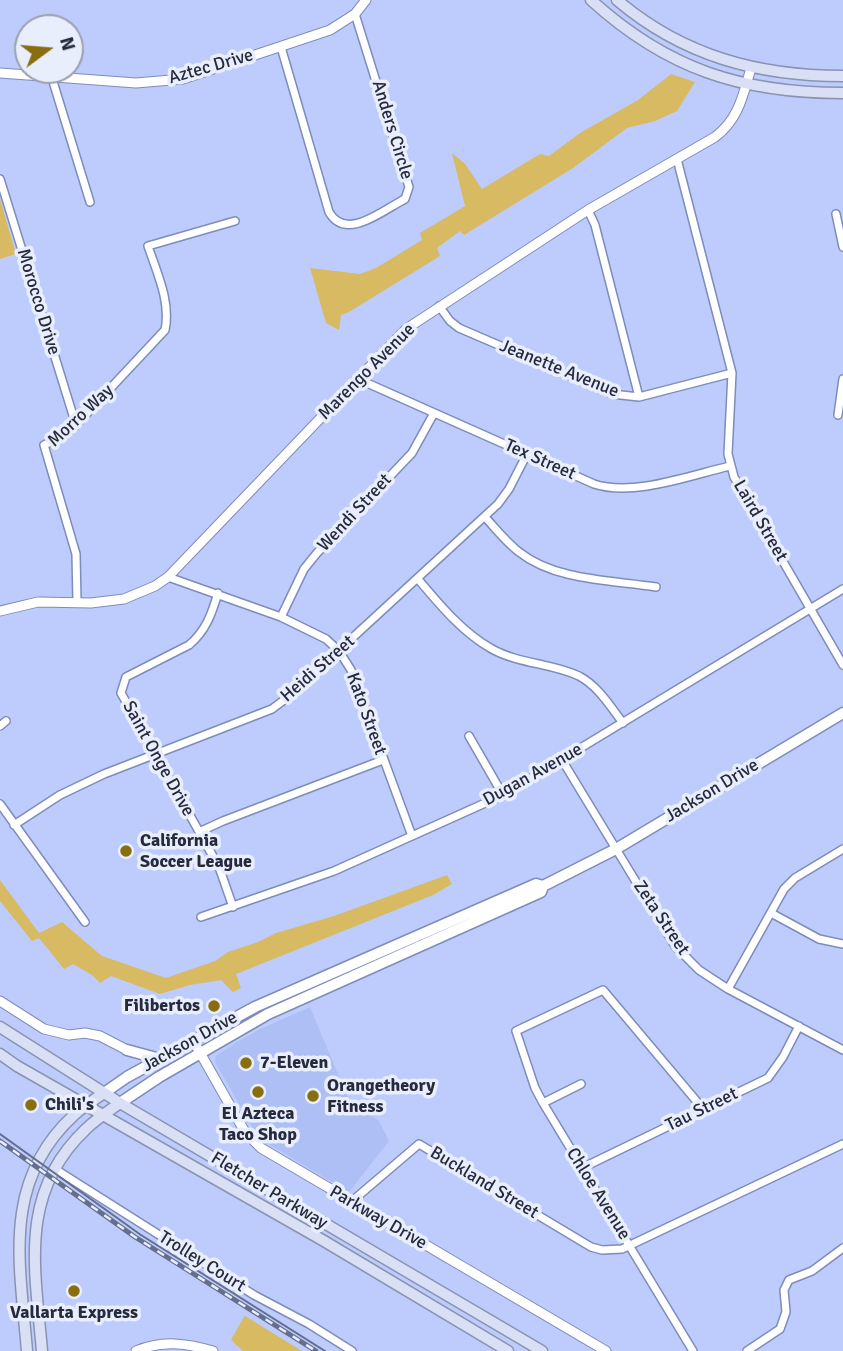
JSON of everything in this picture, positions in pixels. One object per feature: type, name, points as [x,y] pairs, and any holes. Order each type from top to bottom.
[{"type":"main road","points":[[591,0],[619,23],[678,61],[761,88],[808,93],[843,93]]},
{"type":"main road","points":[[617,0],[671,38],[694,50],[751,68],[808,76],[843,76]]},
{"type":"main road","points":[[664,53],[671,38]]},
{"type":"main road","name":"Jackson Drive","points":[[27,1351],[18,1241],[21,1209],[26,1190],[46,1147],[75,1114],[132,1074],[265,1002],[536,884],[543,886],[616,849],[843,713]]},
{"type":"main road","name":"Jackson Drive","points":[[42,1351],[34,1241],[41,1196],[55,1168],[87,1127],[159,1077],[268,1014],[541,892],[543,886]]},
{"type":"main road","name":"Fletcher Parkway","points":[[0,1027],[120,1103],[542,1351]]},
{"type":"main road","points":[[132,1074],[127,1050],[160,1059]]},
{"type":"main road","name":"Fletcher Parkway","points":[[0,1054],[508,1351]]},
{"type":"street","name":"Aztec Drive","points":[[84,78],[136,83],[183,79],[330,30],[355,14],[366,0]]},
{"type":"street","name":"Anders Circle","points":[[281,47],[329,212],[339,223],[353,226],[405,199],[410,187],[355,14]]},
{"type":"street","name":"Marengo Avenue","points":[[0,611],[37,603],[100,603],[124,599],[155,586],[168,576],[405,329],[587,210],[715,137],[730,124],[740,106],[751,68]]},
{"type":"street","points":[[54,84],[90,202]]},
{"type":"street","name":"Laird Street","points":[[677,159],[732,373],[728,454],[730,466],[843,665]]},
{"type":"street","name":"Morocco Drive","points":[[0,179],[76,425]]},
{"type":"street","points":[[587,210],[595,225],[639,397]]},
{"type":"street","points":[[836,214],[843,247]]},
{"type":"street","name":"Morro Way","points":[[77,602],[76,554],[44,445],[61,437],[76,425],[164,330],[168,315],[166,302],[148,246],[235,221]]},
{"type":"street","name":"Jeanette Avenue","points":[[439,306],[459,328],[612,394],[639,397],[732,373]]},
{"type":"street","name":"Tex Street","points":[[358,379],[594,484],[616,489],[637,488],[730,466]]},
{"type":"street","points":[[838,415],[843,379]]},
{"type":"street","name":"Wendi Street","points":[[281,617],[304,569],[412,453],[435,413]]},
{"type":"street","name":"Heidi Street","points":[[14,825],[60,795],[154,753],[272,709],[485,517],[509,489],[527,454]]},
{"type":"street","points":[[485,517],[521,554],[544,567],[656,587]]},
{"type":"street","name":"Kato Street","points":[[168,576],[281,617],[326,639],[339,651],[351,670],[412,836]]},
{"type":"street","points":[[418,579],[468,632],[492,649],[521,662],[580,677],[598,691],[623,723]]},
{"type":"street","name":"Dugan Avenue","points":[[201,917],[334,872],[503,794],[843,589]]},
{"type":"street","name":"Saint Onge Drive","points":[[218,593],[211,618],[197,639],[126,677],[121,693],[219,867],[233,907]]},
{"type":"street","points":[[468,736],[503,794]]},
{"type":"street","points":[[199,832],[383,760]]},
{"type":"street","name":"Zeta Street","points":[[562,760],[675,946],[699,970],[728,989],[843,1051]]},
{"type":"street","points":[[0,804],[85,922]]},
{"type":"street","points":[[728,989],[784,888],[795,878],[843,849]]},
{"type":"street","points":[[771,913],[819,939],[843,944]]},
{"type":"street","name":"Chloe Avenue","points":[[693,1351],[543,1103],[535,1088],[516,1031],[603,990],[704,1110]]},
{"type":"street","points":[[0,1001],[44,1029],[69,1035],[85,1033],[100,1036],[127,1050]]},
{"type":"street","name":"Tau Street","points":[[582,1168],[768,1077],[783,1057],[799,1026]]},
{"type":"street","name":"Parkway Drive","points":[[194,1042],[245,1132],[254,1142],[606,1351]]},
{"type":"street","points":[[543,1103],[581,1084]]},
{"type":"street","name":"Buckland Street","points":[[351,1202],[419,1144],[591,1247],[602,1250],[631,1246]]},
{"type":"street","points":[[631,1246],[843,1144]]},
{"type":"street","name":"Trolley Court","points":[[55,1168],[254,1295],[309,1324],[352,1351]]},
{"type":"street","points":[[747,1351],[776,1333],[783,1324],[786,1307],[784,1290],[789,1280],[812,1271],[843,1248]]},
{"type":"street","points":[[136,1351],[159,1343],[188,1343],[212,1351]]},
{"type":"shaded area","points":[[671,74],[695,82],[677,111],[655,121],[627,128],[573,168],[464,235],[460,231],[437,248],[440,256],[341,315],[339,330],[326,323],[310,268],[360,274],[376,268],[422,240],[420,233],[465,206],[452,153],[465,164],[482,189],[540,154],[549,156],[580,133],[638,100]]},
{"type":"shaded area","points":[[0,199],[16,254],[0,259]]},
{"type":"shaded area","points":[[447,875],[452,884],[433,895],[236,974],[241,988],[233,992],[221,980],[160,994],[111,976],[100,983],[73,964],[64,969],[39,938],[32,941],[0,901],[0,880],[39,933],[62,922],[102,956],[166,978],[215,961],[228,952],[276,933],[334,916]]},
{"type":"shaded area","points":[[310,1007],[348,1098],[379,1121],[389,1141],[349,1192],[270,1145],[254,1130],[215,1062],[216,1056],[237,1042]]},
{"type":"shaded area","points":[[245,1315],[302,1351],[243,1351],[231,1340]]},
{"type":"tram line","points":[[0,1134],[141,1235],[325,1351]]},
{"type":"railway","points":[[0,1141],[135,1237],[316,1351]]},
{"type":"place","name":"California Soccer League","points":[[126,851]]},
{"type":"place","name":"Filibertos","points":[[214,1006]]},
{"type":"place","name":"7-Eleven","points":[[246,1063]]},
{"type":"place","name":"El Azteca Taco Shop","points":[[258,1092]]},
{"type":"place","name":"Orangetheory Fitness","points":[[313,1096]]},
{"type":"place","name":"Chili's","points":[[31,1105]]},
{"type":"place","name":"Vallarta Express","points":[[74,1291]]}]
